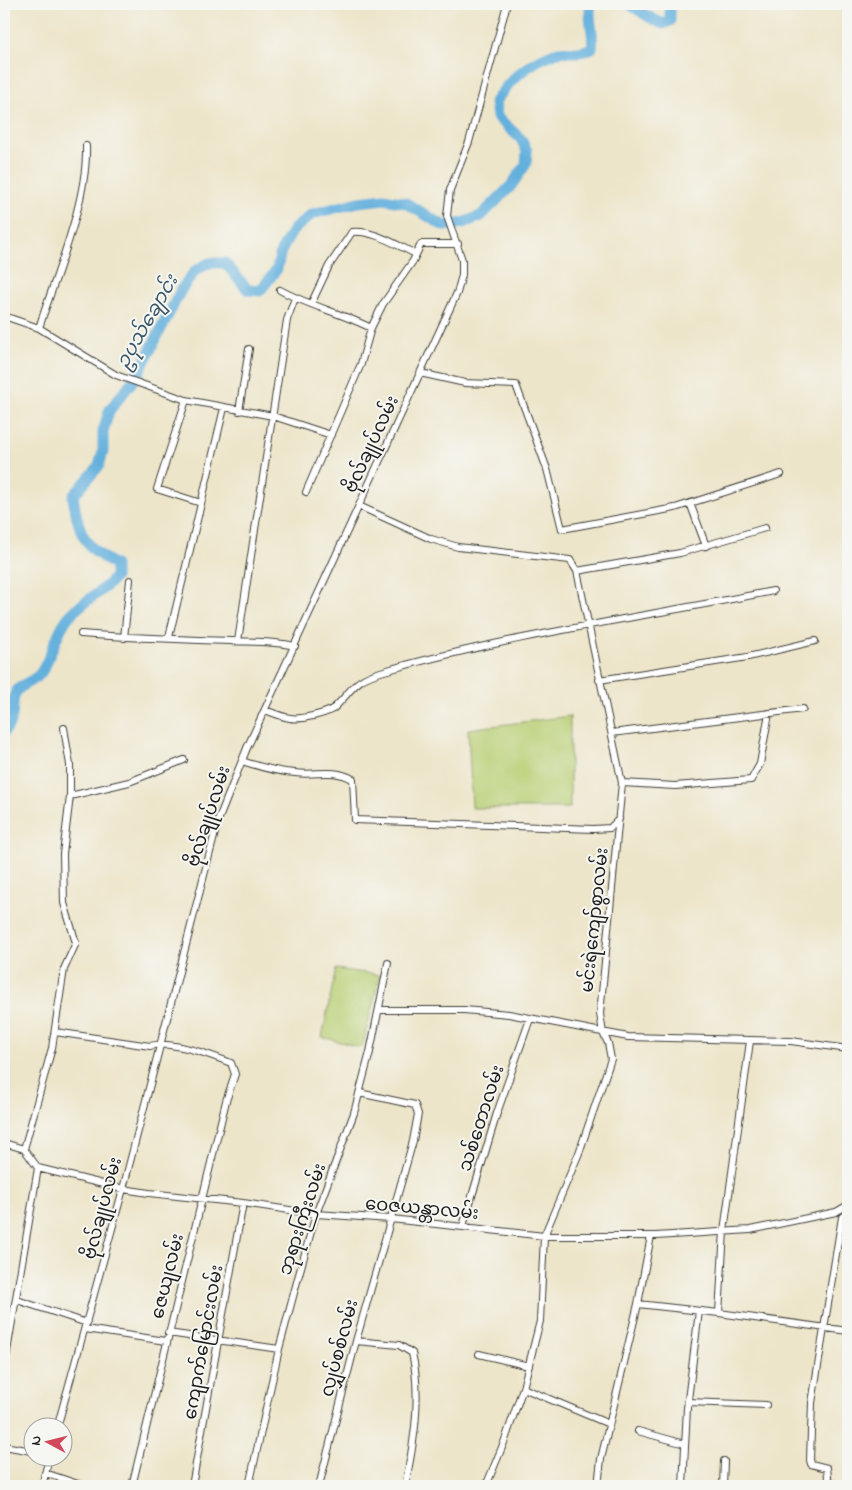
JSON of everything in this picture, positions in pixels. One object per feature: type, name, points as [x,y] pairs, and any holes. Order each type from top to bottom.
[{"type":"street","name":"ဗိုလ်ချုပ်လမ်း","points":[[60,1418],[123,1189],[218,821],[242,761],[294,646],[452,306],[460,280],[462,260],[448,216],[450,190],[469,142],[507,4]]},
{"type":"street","points":[[39,328],[76,213],[87,163],[86,146]]},
{"type":"street","points":[[311,304],[330,266],[352,232],[358,231],[416,254]]},
{"type":"street","points":[[306,492],[361,364],[372,328],[384,304],[421,244],[458,244]]},
{"type":"street","points":[[280,290],[295,298],[372,328]]},
{"type":"street","points":[[238,641],[287,320],[295,298]]},
{"type":"street","points":[[4,316],[39,328],[116,375],[186,400],[273,416],[330,435]]},
{"type":"street","points":[[239,411],[249,349]]},
{"type":"street","points":[[420,373],[464,383],[516,385],[547,469],[562,529],[690,503],[781,474]]},
{"type":"street","points":[[186,400],[157,489],[201,503]]},
{"type":"street","points":[[168,637],[224,408]]},
{"type":"street","points":[[690,503],[706,546]]},
{"type":"street","points":[[359,506],[431,539],[458,547],[570,560],[577,571],[680,554],[765,528]]},
{"type":"street","name":"မင်းရဲကျော်စွာလမ်း","points":[[486,1486],[505,1440],[523,1388],[540,1321],[544,1236],[579,1154],[611,1059],[608,1042],[603,1033],[600,1014],[622,783],[577,571]]},
{"type":"street","points":[[124,638],[130,580]]},
{"type":"street","points":[[265,710],[292,718],[315,714],[333,709],[357,681],[381,672],[503,641],[773,591]]},
{"type":"street","points":[[81,634],[124,638],[151,639],[168,637],[261,641],[294,646]]},
{"type":"street","points":[[599,680],[748,657],[815,642]]},
{"type":"street","points":[[612,734],[803,708]]},
{"type":"street","points":[[622,783],[675,786],[751,780],[760,764],[769,713]]},
{"type":"street","points":[[24,1149],[55,1032],[64,969],[76,943],[64,903],[63,854],[70,796],[70,766],[64,728]]},
{"type":"street","points":[[70,796],[129,782],[184,760]]},
{"type":"street","points":[[242,761],[269,770],[298,774],[339,772],[353,779],[355,820],[593,829],[610,828],[619,820]]},
{"type":"street","name":"ဘုရားကြီးလမ်း","points":[[249,1486],[279,1349],[316,1214],[359,1093],[388,963]]},
{"type":"street","points":[[379,1010],[464,1010],[530,1019],[628,1037],[792,1041],[848,1049]]},
{"type":"street","name":"သစ်တောလမ်း","points":[[463,1226],[530,1019]]},
{"type":"street","points":[[55,1032],[150,1046],[160,1043]]},
{"type":"street","points":[[719,1313],[724,1231],[750,1041]]},
{"type":"street","name":"ဇေယျလမ်း","points":[[132,1486],[226,1101],[235,1074],[231,1063],[214,1056],[160,1043]]},
{"type":"street","name":"လျှပ်စစ်လမ်း","points":[[319,1486],[356,1341],[413,1141],[418,1108],[359,1093]]},
{"type":"street","points":[[4,1143],[24,1149],[38,1168],[4,1369]]},
{"type":"street","name":"ဝေဇယန္တာလမ်း","points":[[38,1168],[123,1189],[243,1203],[316,1214],[391,1219],[544,1236],[651,1236],[750,1230],[836,1212],[848,1205]]},
{"type":"street","name":"ကျောက်မြောင်းလမ်း","points":[[192,1486],[243,1203]]},
{"type":"street","points":[[829,1486],[827,1468],[811,1464],[810,1460],[812,1402],[842,1217],[848,1213]]},
{"type":"street","points":[[598,1486],[601,1459],[638,1304],[651,1236]]},
{"type":"street","points":[[17,1300],[86,1326],[166,1341]]},
{"type":"street","points":[[638,1304],[848,1331]]},
{"type":"street","points":[[683,1486],[688,1402],[699,1311]]},
{"type":"street","points":[[168,1333],[279,1349]]},
{"type":"street","points":[[356,1341],[399,1345],[412,1353],[418,1387],[410,1460],[405,1486]]},
{"type":"street","points":[[479,1354],[528,1366]]},
{"type":"street","points":[[523,1388],[609,1424]]},
{"type":"street","points":[[688,1402],[766,1405]]},
{"type":"street","points":[[638,1431],[685,1444]]},
{"type":"street","points":[[4,1446],[22,1449]]},
{"type":"street","points":[[723,1486],[724,1461]]},
{"type":"street","points":[[42,1486],[46,1468]]},
{"type":"street","points":[[45,1474],[84,1486]]},
{"type":"green space","points":[[570,716],[570,808],[472,808],[468,729]]},
{"type":"green space","points":[[336,969],[380,975],[362,1048],[322,1037]]},
{"type":"waterway","name":"ဥပုသ်ချောင်း","points":[[4,732],[11,720],[16,692],[38,676],[67,619],[115,577],[115,565],[96,552],[84,537],[77,519],[73,496],[99,466],[103,452],[103,432],[109,411],[138,374],[181,290],[195,271],[209,263],[225,263],[248,290],[260,291],[277,269],[281,251],[293,230],[312,214],[359,202],[384,199],[406,203],[444,226],[463,223],[481,216],[511,186],[526,164],[527,151],[521,139],[497,117],[495,102],[514,79],[537,61],[563,51],[580,52],[592,48],[591,4]]},
{"type":"waterway","name":"ဥပုသ်ချောင်း","points":[[629,4],[663,24],[670,21],[670,4]]}]
